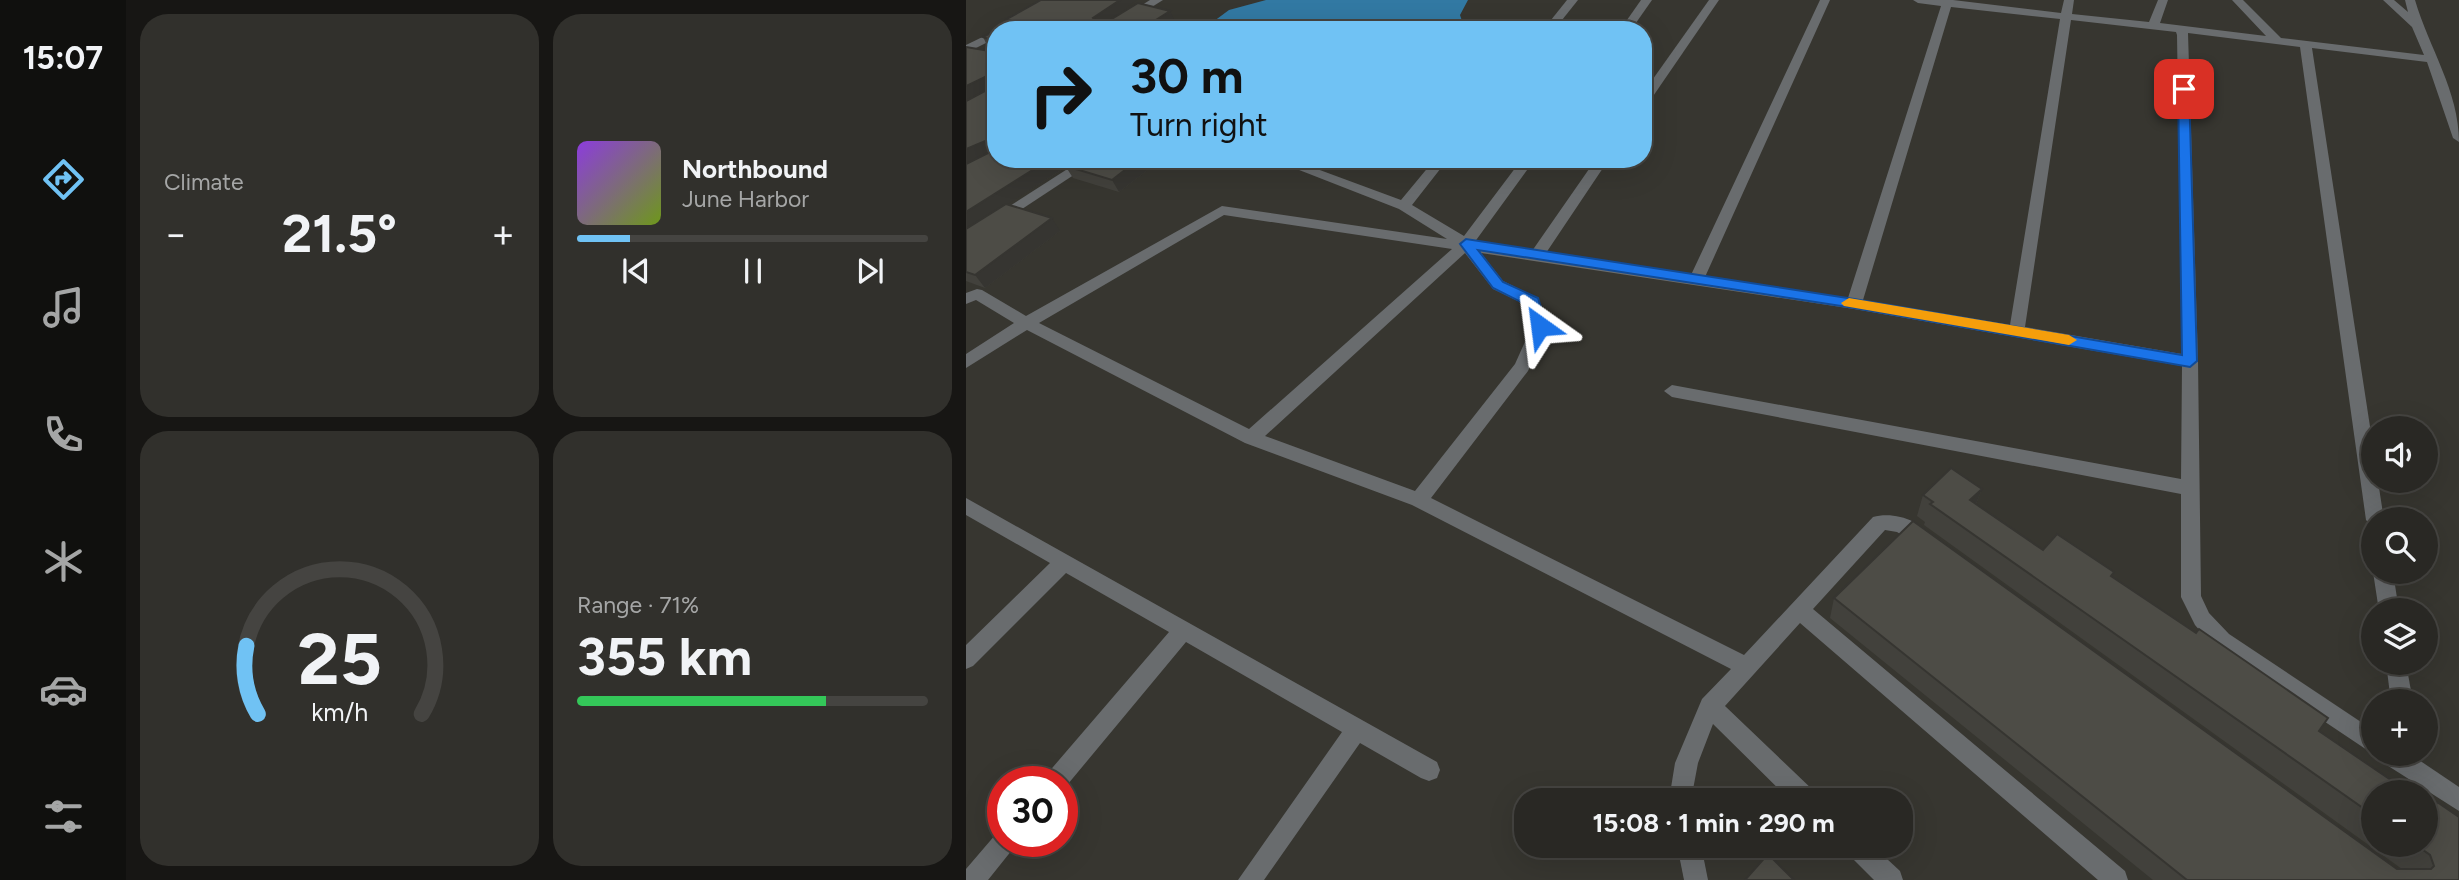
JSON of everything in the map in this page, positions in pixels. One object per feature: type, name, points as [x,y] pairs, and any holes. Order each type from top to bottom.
[{"type":"street","points":[[1122,21],[1158,0]]},
{"type":"street","points":[[1556,21],[1573,0]]},
{"type":"street","points":[[1632,21],[1647,0]]},
{"type":"street","points":[[1652,89],[1714,0]]},
{"type":"street","points":[[1696,280],[1825,0]]},
{"type":"street","points":[[1918,0],[2068,8],[2180,29],[2432,59]]},
{"type":"street","points":[[2154,25],[2163,0]]},
{"type":"street","points":[[2237,0],[2276,39]]},
{"type":"street","points":[[2388,0],[2417,26]]},
{"type":"street","points":[[2410,0],[2417,26],[2432,59],[2459,138]]},
{"type":"street","points":[[1854,304],[1947,2]]},
{"type":"street","points":[[2017,331],[2068,8]]},
{"type":"street","points":[[2180,29],[2183,35],[2190,361],[2191,597],[2202,619],[2222,641],[2361,735]]},
{"type":"street","points":[[967,50],[987,38]]},
{"type":"street","points":[[2305,43],[2373,507]]},
{"type":"street","points":[[967,50],[986,55]]},
{"type":"street","points":[[966,241],[1078,168]]},
{"type":"street","points":[[1301,168],[1404,206],[1466,244],[1498,285],[1533,302],[1540,326],[1522,367],[1419,500]]},
{"type":"street","points":[[1404,206],[1435,168]]},
{"type":"street","points":[[1251,438],[1466,244],[1522,168]]},
{"type":"street","points":[[1537,255],[1598,168]]},
{"type":"street","points":[[966,362],[1026,323],[1222,209],[1854,304],[2190,361]]},
{"type":"street","points":[[966,299],[977,294],[1026,323],[1251,438],[1419,500],[1744,666]]},
{"type":"street","points":[[1672,391],[2190,488]]},
{"type":"street","points":[[966,506],[1429,770]]},
{"type":"street","points":[[1681,788],[1686,763],[1710,706],[1744,666],[1880,523],[1889,521],[1900,524],[1942,554]]},
{"type":"street","points":[[966,659],[1064,562]]},
{"type":"street","points":[[1800,610],[2116,880]]},
{"type":"street","points":[[1069,766],[1184,630]]},
{"type":"street","points":[[1710,706],[1795,788]]},
{"type":"street","points":[[1250,880],[1357,729]]},
{"type":"street","points":[[2416,766],[2459,800]]},
{"type":"street","points":[[972,880],[991,857]]},
{"type":"street","points":[[1692,858],[1696,880]]},
{"type":"street","points":[[1868,858],[1891,880]]},
{"type":"water","points":[[1266,0],[1468,0],[1460,15],[1462,21],[1214,21],[1229,10]]},
{"type":"building","points":[[1041,0],[1120,0],[1093,18],[1096,21],[1007,19]]},
{"type":"building","points":[[1138,3],[1170,11],[1154,21],[1096,21],[1110,20]]},
{"type":"building","points":[[966,47],[987,50],[987,76],[966,86]]},
{"type":"building","points":[[987,90],[987,140],[966,149],[966,101]]},
{"type":"building","points":[[987,154],[987,168],[1036,168],[966,212],[966,164]]},
{"type":"building","points":[[1073,168],[1127,168],[1112,180]]},
{"type":"building","points":[[1006,204],[1052,218],[975,275],[966,272],[966,229]]},
{"type":"building","points":[[1951,468],[1982,489],[1970,500],[2043,550],[2057,534],[2114,572],[2111,576],[2196,633],[2199,629],[2328,718],[2319,731],[2361,760],[2361,766],[2370,766],[2391,780],[2361,780],[2361,807],[1930,504],[1933,502],[1923,495]]},
{"type":"building","points":[[1913,521],[2361,843],[2361,857],[2380,857],[2397,869],[2431,869],[2434,866],[2431,857],[2438,857],[2438,803],[2459,817],[2459,880],[2187,880],[1834,598]]},
{"type":"building","points":[[1764,858],[1772,858],[1794,880],[1745,880]]},
{"type":"slow traffic","points":[[1849,303],[2069,340]]},
{"type":"route","points":[[1540,326],[1533,302],[1498,285],[1466,244],[1854,304],[2190,361],[2184,89]]}]
